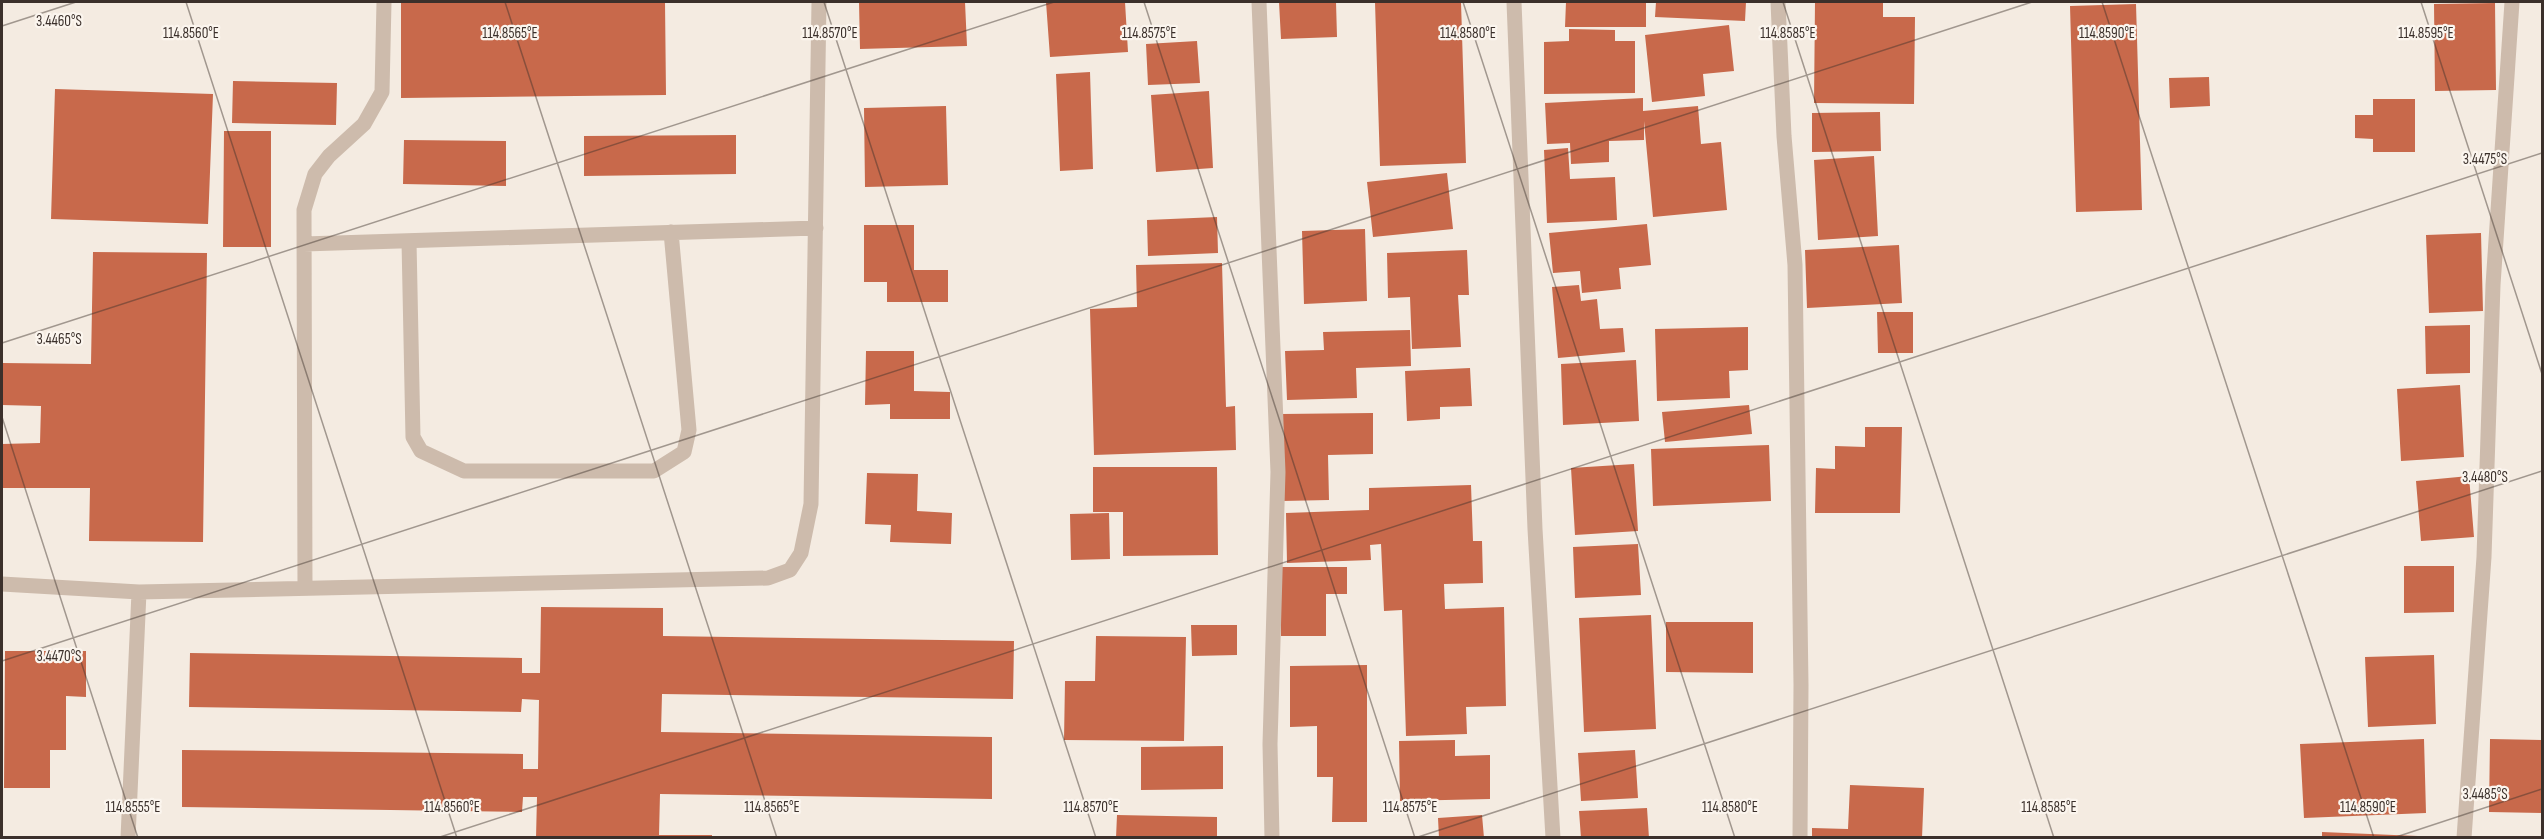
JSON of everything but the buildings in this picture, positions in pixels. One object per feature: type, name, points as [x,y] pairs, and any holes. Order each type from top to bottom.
[{"type":"street","points":[[305,588],[304,210],[315,174],[329,156],[364,124],[382,92],[384,2]]},
{"type":"street","points":[[2,584],[139,592],[768,578],[790,570],[801,553],[811,504],[819,2]]},
{"type":"street","points":[[1259,2],[1278,472],[1270,744],[1272,837]]},
{"type":"street","points":[[1514,2],[1535,529],[1553,837]]},
{"type":"street","points":[[1778,2],[1784,136],[1796,299],[1801,662],[1800,837]]},
{"type":"street","points":[[2464,837],[2484,557],[2493,285],[2512,2]]},
{"type":"street","points":[[304,244],[816,228]]},
{"type":"street","points":[[409,241],[413,437],[421,451],[464,471],[654,471],[684,452],[688,430],[671,232]]},
{"type":"street","points":[[128,837],[139,592]]}]
